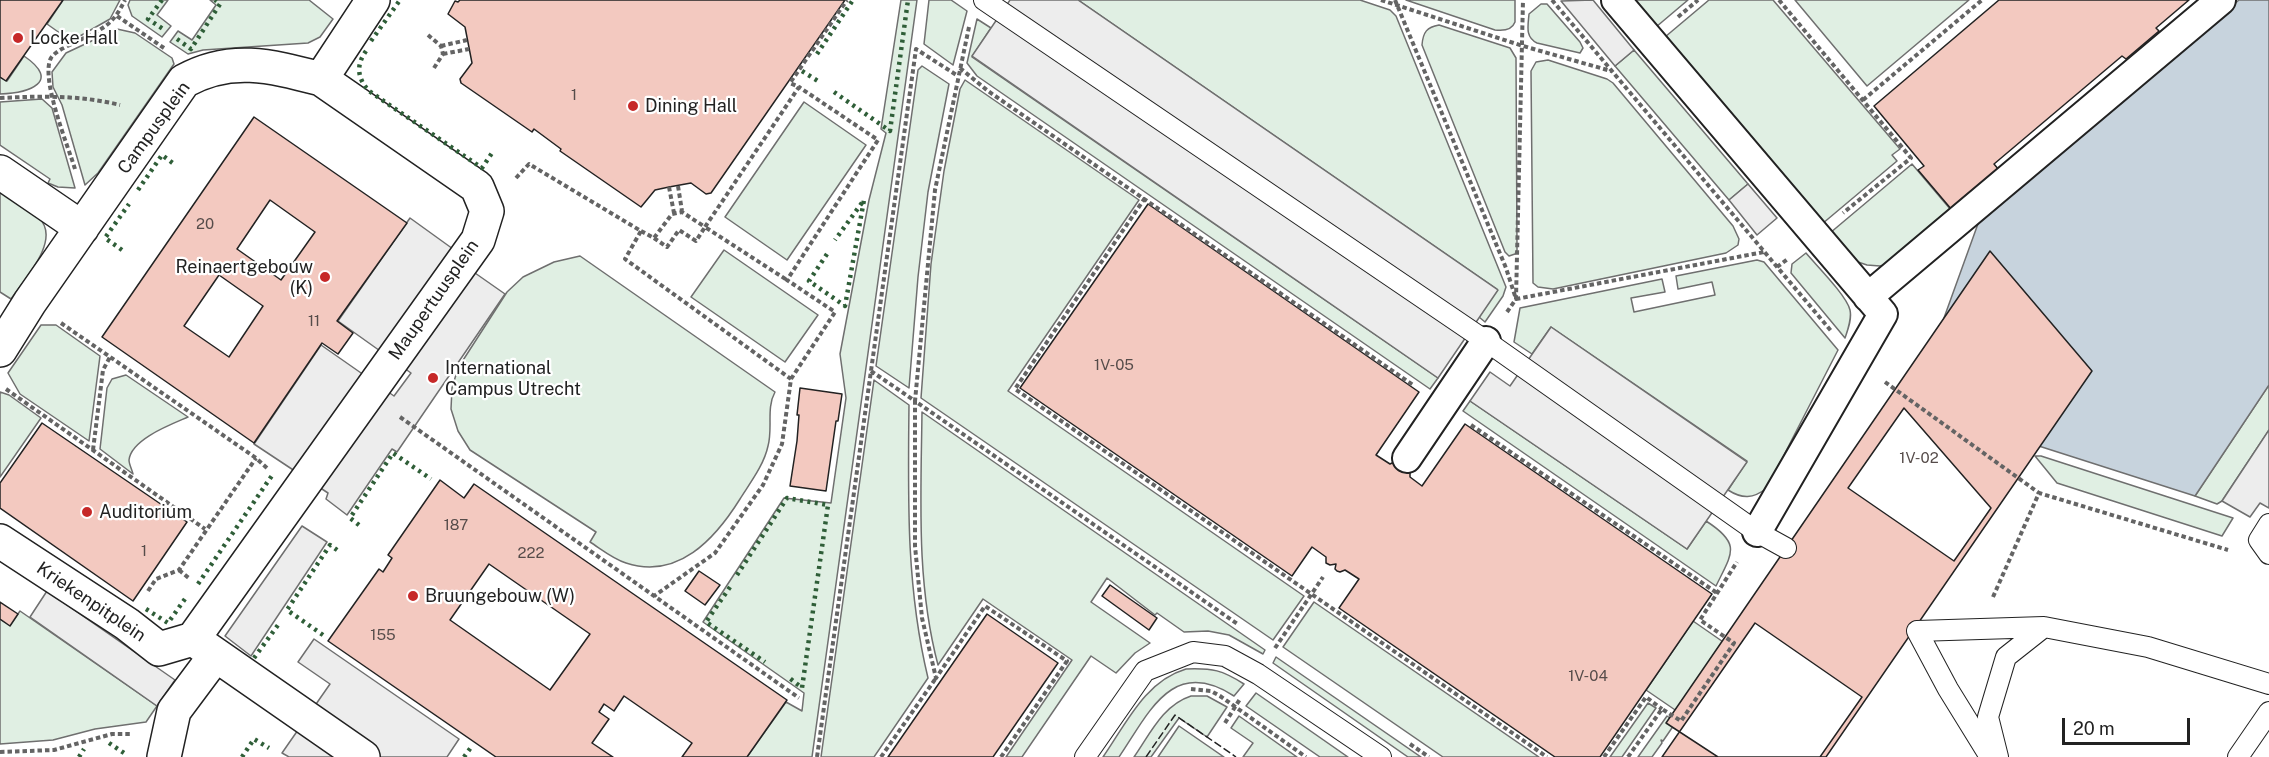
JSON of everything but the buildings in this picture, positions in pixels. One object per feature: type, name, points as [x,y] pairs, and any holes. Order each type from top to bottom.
[{"type":"street","points":[[373,0],[321,79],[477,187],[487,211]]},
{"type":"street","points":[[1616,0],[1883,314],[1757,532]]},
{"type":"street","points":[[1868,297],[2221,0]]},
{"type":"street","name":"Campusplein","points":[[0,350],[30,302],[184,81],[198,73],[220,66],[268,65],[321,79]]},
{"type":"street","points":[[0,172],[86,222]]},
{"type":"street","name":"Maupertuusplein","points":[[204,648],[295,496],[478,240],[487,211]]},
{"type":"street","points":[[1407,458],[1486,341]]},
{"type":"street","name":"Kriekenpitplein","points":[[0,541],[127,624],[159,649],[204,648]]},
{"type":"street","points":[[166,746],[174,711],[204,648],[363,757]]},
{"type":"lane","points":[[984,0],[1486,341],[1757,532],[1786,548]]},
{"type":"lane","points":[[2269,524],[2259,540],[2269,554]]},
{"type":"lane","points":[[1998,757],[1988,717],[2006,657],[2044,627]]},
{"type":"lane","points":[[1990,757],[1948,690],[1917,631],[2044,627],[2148,647],[2268,680]]},
{"type":"lane","points":[[1085,757],[1145,671],[1193,652],[1224,656],[1258,674],[1381,757]]},
{"type":"lane","points":[[2238,757],[2269,712]]},
{"type":"path","points":[[86,222],[49,89],[47,72],[52,57],[64,48],[110,26],[125,0]]},
{"type":"path","points":[[787,280],[879,140],[790,82],[847,0]]},
{"type":"path","points":[[1381,0],[1523,46],[1611,71]]},
{"type":"path","points":[[1395,0],[1506,268],[1516,299]]},
{"type":"path","points":[[1486,341],[1516,299],[1523,0]]},
{"type":"path","points":[[1552,0],[1855,360],[2039,493],[2236,552]]},
{"type":"path","points":[[1863,100],[1982,0]]},
{"type":"path","points":[[1778,267],[1911,158],[1781,1]]},
{"type":"path","points":[[117,16],[198,73]]},
{"type":"path","points":[[936,678],[922,618],[915,546],[915,401],[935,190],[970,22]]},
{"type":"path","points":[[428,35],[441,46],[443,54]]},
{"type":"path","points":[[441,46],[468,40]]},
{"type":"path","points":[[434,68],[443,54],[469,49]]},
{"type":"path","points":[[817,757],[916,50],[958,76]]},
{"type":"path","points":[[960,67],[988,91],[1717,593]]},
{"type":"path","points":[[487,211],[529,164],[667,247],[679,230],[696,241],[799,87]]},
{"type":"path","points":[[0,98],[52,96],[103,101],[161,116]]},
{"type":"path","points":[[678,186],[682,212]]},
{"type":"path","points":[[669,187],[674,213]]},
{"type":"path","points":[[1145,198],[1015,389],[1547,757]]},
{"type":"path","points":[[654,238],[674,213],[682,212],[835,312],[791,379],[782,444],[763,485],[715,553],[654,596]]},
{"type":"path","points":[[641,231],[625,259],[791,379]]},
{"type":"path","points":[[1516,299],[1765,252]]},
{"type":"path","points":[[30,302],[256,458],[295,496]]},
{"type":"path","points":[[93,450],[103,370],[110,357]]},
{"type":"path","points":[[872,371],[1245,629]]},
{"type":"path","points":[[0,385],[206,529]]},
{"type":"path","points":[[368,394],[799,698]]},
{"type":"path","points":[[127,624],[156,579],[179,570],[256,458]]},
{"type":"path","points":[[1979,629],[2039,493]]},
{"type":"path","points":[[1604,757],[1646,697],[1682,721],[1734,642],[1700,620],[1757,532]]},
{"type":"path","points":[[881,757],[985,606],[1067,661],[1000,757]]},
{"type":"path","points":[[1182,691],[1193,689],[1211,691],[1306,757]]},
{"type":"path","points":[[1628,757],[1662,709]]},
{"type":"path","points":[[0,753],[54,750],[112,734],[166,746]]},
{"type":"path","points":[[1410,744],[1430,757]]},
{"type":"green space","points":[[63,0],[120,0],[110,19],[80,36],[64,36],[47,24]]},
{"type":"green space","points":[[130,0],[168,0],[157,15],[171,26],[162,37],[132,16],[128,5]]},
{"type":"green space","points":[[210,0],[309,0],[333,19],[320,37],[308,43],[203,50],[188,54],[170,42],[178,31],[192,40],[216,5]]},
{"type":"green space","points":[[901,0],[917,0],[812,757],[747,757],[786,702],[802,711],[804,693],[703,622],[784,498],[831,503],[846,398],[840,354],[869,200],[886,133],[881,129]]},
{"type":"green space","points":[[929,0],[951,0],[967,11],[953,65],[924,44]]},
{"type":"green space","points":[[1078,0],[1360,0],[1390,10],[1396,16],[1506,287],[1503,296],[1485,322],[1479,317],[1497,289]]},
{"type":"green space","points":[[1406,0],[1515,0],[1515,22],[1507,29],[1495,30]]},
{"type":"green space","points":[[1634,0],[1688,0],[1656,27]]},
{"type":"green space","points":[[1709,0],[1773,0],[1900,149],[1892,155],[1897,161],[1822,224],[1665,37]]},
{"type":"green space","points":[[1795,0],[1969,0],[1867,86]]},
{"type":"green space","points":[[1541,4],[1547,4],[1580,42],[1583,48],[1580,53],[1533,41],[1528,31],[1529,14]]},
{"type":"green space","points":[[977,19],[991,28],[972,57],[1438,378],[1430,389],[977,76],[967,63]]},
{"type":"green space","points":[[1439,25],[1510,48],[1516,58],[1517,250],[1515,254],[1509,256],[1505,252],[1422,45],[1426,31]]},
{"type":"green space","points":[[117,29],[135,33],[172,58],[174,64],[98,173],[85,185],[62,105],[53,87],[52,72],[66,53]]},
{"type":"green space","points":[[1634,50],[1748,184],[1729,200],[1615,66]]},
{"type":"green space","points":[[24,56],[35,65],[41,79],[30,88],[0,94],[0,77],[7,81]]},
{"type":"green space","points":[[1548,60],[1613,83],[1733,226],[1739,239],[1738,245],[1726,253],[1553,289],[1538,287],[1533,283],[1531,71],[1536,62]]},
{"type":"green space","points":[[922,66],[949,84],[928,192],[909,388],[876,366],[918,70]]},
{"type":"green space","points":[[965,80],[1139,200],[1008,391],[1304,596],[1273,640],[921,398],[931,264],[944,171],[960,89]]},
{"type":"green space","points":[[42,99],[52,108],[75,188],[58,187],[48,183],[50,179],[0,145],[0,102]]},
{"type":"green space","points":[[804,102],[866,145],[787,260],[725,217]]},
{"type":"green space","points":[[1912,164],[1951,210],[1888,264],[1880,266],[1858,262],[1830,233]]},
{"type":"green space","points":[[0,191],[30,210],[45,227],[46,237],[38,260],[11,299],[0,292]]},
{"type":"green space","points":[[724,250],[818,315],[785,362],[691,297]]},
{"type":"green space","points":[[1806,253],[1848,304],[1850,317],[1845,338],[1791,273],[1792,264]]},
{"type":"green space","points":[[580,256],[775,392],[772,398],[766,453],[748,487],[730,514],[707,541],[678,561],[662,566],[645,567],[626,563],[590,542],[596,532],[470,450],[458,431],[451,409],[452,388],[458,368],[507,292],[523,277],[554,262]]},
{"type":"green space","points":[[1757,260],[1764,262],[1838,350],[1767,488],[1752,496],[1738,495],[1728,490],[1747,461],[1551,327],[1532,354],[1514,342],[1520,308],[1662,279],[1665,292],[1631,298],[1634,312],[1715,295],[1712,282],[1678,289],[1676,276]]},
{"type":"green space","points":[[41,325],[56,325],[100,356],[89,441],[20,394],[8,373]]},
{"type":"green space","points":[[126,375],[188,417],[153,433],[137,445],[131,452],[129,460],[133,474],[100,449],[107,388],[112,379]]},
{"type":"green space","points":[[874,380],[909,405],[909,508],[912,576],[928,678],[874,757],[821,757]]},
{"type":"green space","points":[[2269,385],[2269,430],[2222,501],[2217,504],[2195,496]]},
{"type":"green space","points":[[0,392],[9,395],[41,418],[0,477]]},
{"type":"green space","points":[[1470,401],[1687,549],[1706,521],[1717,529],[1725,536],[1730,550],[1716,586],[1463,411]]},
{"type":"green space","points":[[922,412],[1265,650],[1263,654],[1229,635],[1208,631],[1184,632],[1157,613],[1155,615],[1107,578],[1091,602],[1150,643],[1135,653],[1116,673],[1091,656],[1022,757],[1006,757],[1072,660],[983,599],[938,665],[931,634],[923,571]]},
{"type":"green space","points":[[2035,456],[2233,518],[2222,536],[2057,483]]},
{"type":"green space","points":[[1314,602],[1539,757],[1443,757],[1283,647]]},
{"type":"green space","points":[[20,611],[157,706],[146,722],[95,729],[53,740],[0,744],[0,619],[10,625]]},
{"type":"green space","points":[[1693,621],[1729,646],[1681,714],[1646,690]]},
{"type":"green space","points":[[1276,657],[1421,757],[1408,757],[1273,663]]},
{"type":"green space","points":[[1186,669],[1217,671],[1244,684],[1234,696],[1212,685],[1194,682],[1178,686],[1164,695],[1152,708],[1119,757],[1103,757],[1148,693],[1159,683]]},
{"type":"green space","points":[[1256,693],[1348,757],[1320,757],[1246,706]]},
{"type":"green space","points":[[1191,696],[1207,696],[1227,707],[1207,737],[1179,718],[1151,757],[1134,757],[1165,713],[1181,700]]},
{"type":"green space","points":[[1648,703],[1656,708],[1622,757],[1610,757]]},
{"type":"green space","points":[[1239,716],[1297,757],[1243,757],[1253,743],[1231,728]]},
{"type":"green space","points":[[1667,716],[1676,722],[1663,741],[1661,740],[1662,743],[1652,757],[1638,757]]},
{"type":"green space","points":[[1179,726],[1224,757],[1158,757]]},
{"type":"shaded area","points":[[1010,0],[1078,0],[1498,290],[1438,378],[972,56]]},
{"type":"shaded area","points":[[1593,0],[1634,50],[1615,66],[1561,1]]},
{"type":"shaded area","points":[[2239,0],[2269,0],[2269,385],[2195,496],[2020,440],[1936,340],[1979,221]]},
{"type":"shaded area","points":[[1748,184],[1777,218],[1757,235],[1729,200]]},
{"type":"shaded area","points":[[410,218],[478,267],[475,273],[505,294],[397,452],[392,449],[347,515],[326,499],[328,493],[254,444],[321,345],[394,396],[411,373],[338,321]]},
{"type":"shaded area","points":[[1551,327],[1747,462],[1687,549],[1470,401],[1490,372],[1510,386]]},
{"type":"shaded area","points":[[2269,430],[2269,508],[2260,503],[2250,517],[2222,501]]},
{"type":"shaded area","points":[[302,526],[327,542],[251,656],[225,636]]},
{"type":"shaded area","points":[[47,591],[175,680],[157,706],[30,617]]},
{"type":"shaded area","points":[[314,639],[459,739],[447,757],[289,757],[282,753],[330,684],[298,662]]},
{"type":"hedge","points":[[162,0],[148,19],[163,29]]},
{"type":"hedge","points":[[177,39],[191,49],[220,4],[215,0]]},
{"type":"hedge","points":[[371,41],[400,0]]},
{"type":"hedge","points":[[817,54],[853,0]]},
{"type":"hedge","points":[[834,92],[890,131],[908,0]]},
{"type":"hedge","points":[[366,51],[359,71],[369,91],[482,168],[494,150]]},
{"type":"hedge","points":[[802,71],[821,83]]},
{"type":"hedge","points":[[138,190],[162,155],[174,164]]},
{"type":"hedge","points":[[827,254],[809,281],[845,306],[864,200],[835,240]]},
{"type":"hedge","points":[[122,250],[105,238],[129,204]]},
{"type":"hedge","points":[[359,525],[350,518],[393,453],[431,479]]},
{"type":"hedge","points":[[198,584],[273,474]]},
{"type":"hedge","points":[[737,575],[787,498],[828,505],[802,688],[787,676]]},
{"type":"hedge","points":[[323,635],[287,610],[330,545],[340,552]]},
{"type":"hedge","points":[[730,587],[706,622],[765,662]]},
{"type":"hedge","points":[[146,609],[168,623],[187,596]]},
{"type":"hedge","points":[[254,658],[278,625]]},
{"type":"hedge","points":[[242,757],[254,739],[269,748]]},
{"type":"hedge","points":[[109,743],[124,753]]},
{"type":"hedge","points":[[464,757],[472,746]]},
{"type":"hedge","points":[[79,757],[84,749]]},
{"type":"fence","points":[[1146,757],[1175,715],[1236,757]]},
{"type":"place","name":"Locke Hall","points":[[18,38]]},
{"type":"place","name":"Dining Hall","points":[[633,106]]},
{"type":"place","name":"Reinaertgebouw (K)","points":[[325,277]]},
{"type":"place","name":"International Campus Utrecht","points":[[433,378]]},
{"type":"place","name":"Auditorium","points":[[87,512]]},
{"type":"place","name":"Bruungebouw (W)","points":[[413,596]]}]
